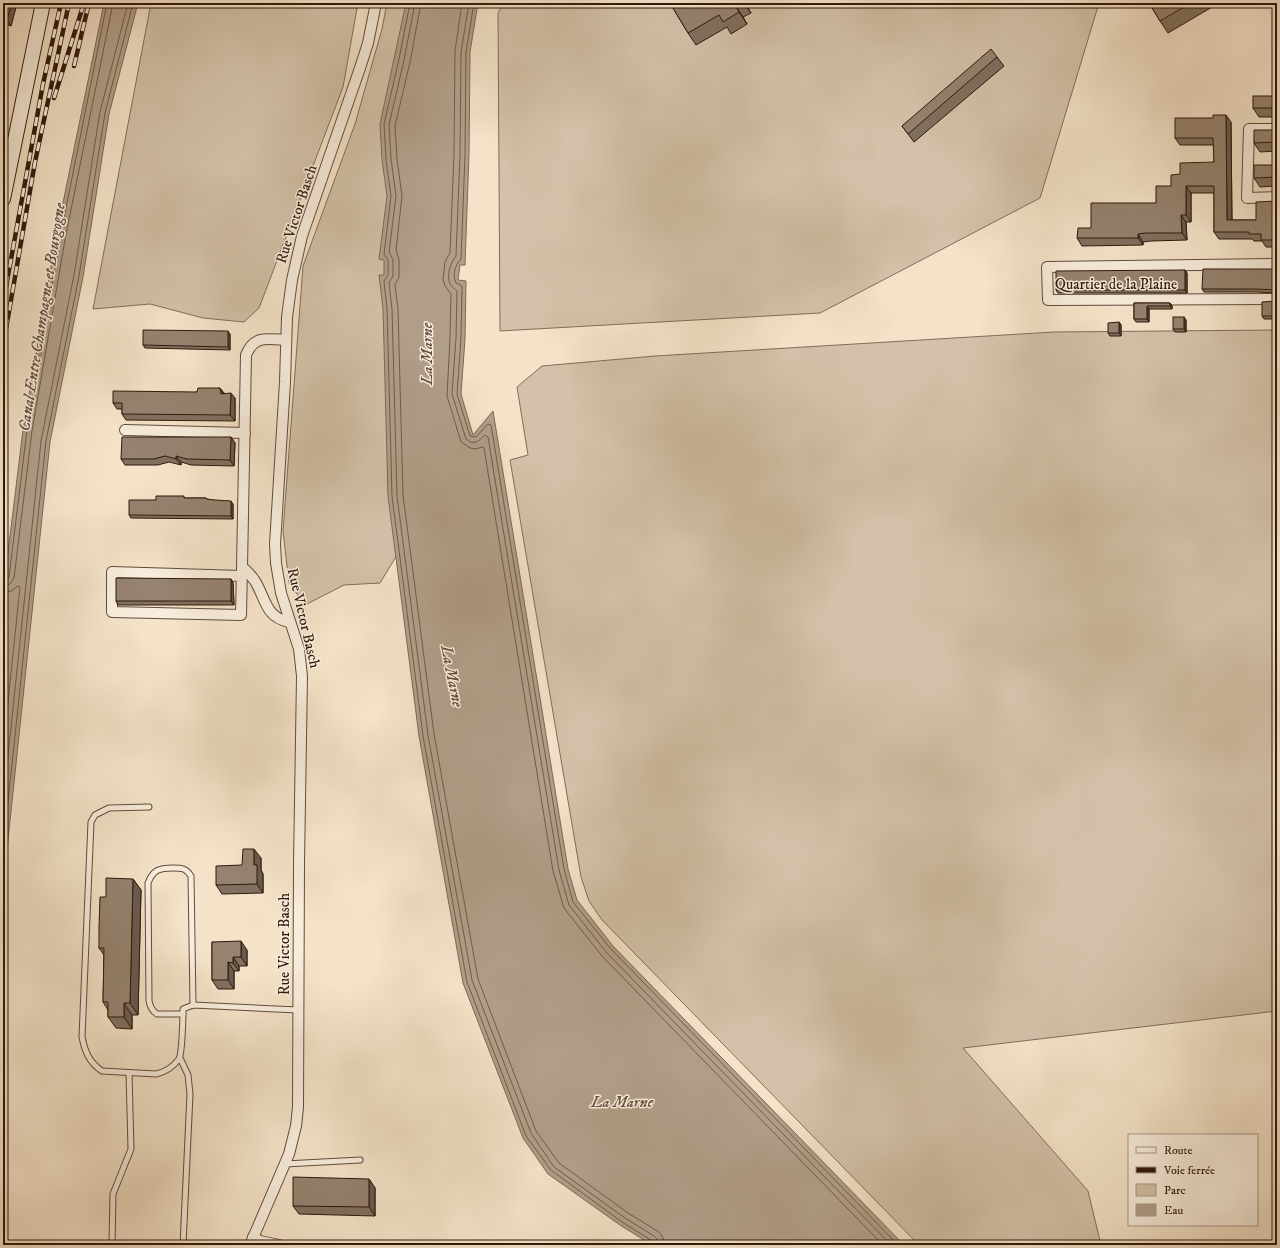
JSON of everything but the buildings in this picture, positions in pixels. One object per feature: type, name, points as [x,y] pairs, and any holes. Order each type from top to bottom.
[{"type":"street","points":[[3,199],[43,3]]},
{"type":"street","name":"Rue Victor Basch","points":[[252,1241],[293,1140],[298,1107],[302,676],[299,650],[289,622],[280,586],[275,544],[289,299],[297,254],[302,236],[368,43],[376,3]]},
{"type":"street","points":[[1277,129],[1249,129],[1247,198],[1277,198]]},
{"type":"street","name":"Quartier de la Plaine","points":[[1277,264],[1047,267],[1048,300],[1277,299]]},
{"type":"street","points":[[286,340],[268,339],[257,341],[249,347],[246,355],[245,433],[242,572],[241,615],[112,612],[112,572],[242,572],[249,574],[255,582],[269,611],[275,617],[289,622]]},
{"type":"street","points":[[125,430],[245,433]]},
{"type":"street","points":[[252,1241],[279,1245]]},
{"type":"lane","points":[[149,807],[109,808],[101,810],[95,815],[91,822],[82,1037],[88,1058],[102,1071],[156,1074],[164,1072],[172,1067],[180,1058]]},
{"type":"lane","points":[[183,1014],[154,1013],[149,1001],[148,883],[150,877],[155,871],[163,868],[183,868],[188,870],[191,876],[193,1005]]},
{"type":"lane","points":[[183,1245],[190,1094],[188,1074],[180,1058],[183,1009],[193,1005],[298,1010]]},
{"type":"lane","points":[[112,1245],[113,1194],[131,1149],[129,1073]]},
{"type":"lane","points":[[284,1164],[360,1160]]},
{"type":"green space","points":[[151,3],[358,3],[343,87],[259,308],[244,322],[203,318],[150,304],[93,309]]},
{"type":"green space","points":[[387,3],[420,3],[403,545],[380,583],[344,585],[305,605],[289,583],[283,531],[303,266],[355,124],[382,29]]},
{"type":"green space","points":[[503,3],[1099,3],[1040,198],[820,313],[500,331],[498,13]]},
{"type":"green space","points":[[1277,330],[1277,1011],[963,1048],[1088,1191],[1101,1245],[919,1245],[602,920],[589,901],[581,877],[510,460],[528,455],[517,387],[542,366],[655,356],[1054,332]]},
{"type":"water","points":[[104,3],[138,3],[109,114],[83,277],[50,442],[3,887],[3,593],[23,430],[57,232]]},
{"type":"water","name":"La Marne","points":[[406,3],[478,3],[470,52],[469,155],[465,265],[460,265],[458,280],[466,281],[465,339],[461,394],[473,435],[493,411],[568,869],[577,900],[613,946],[904,1245],[652,1245],[620,1225],[548,1174],[523,1138],[463,983],[419,736],[388,496],[383,309],[379,275],[384,275],[384,260],[379,259],[387,196],[382,160],[380,124]]},
{"type":"railway","points":[[3,303],[43,84],[61,3]]},
{"type":"railway","points":[[3,346],[35,162],[69,3]]},
{"type":"railway","points":[[54,98],[84,3]]},
{"type":"railway","points":[[74,66],[88,7]]},
{"type":"water label","name":"Canal Entre Champagne et Bourgogne","points":[[41,317]]}]
